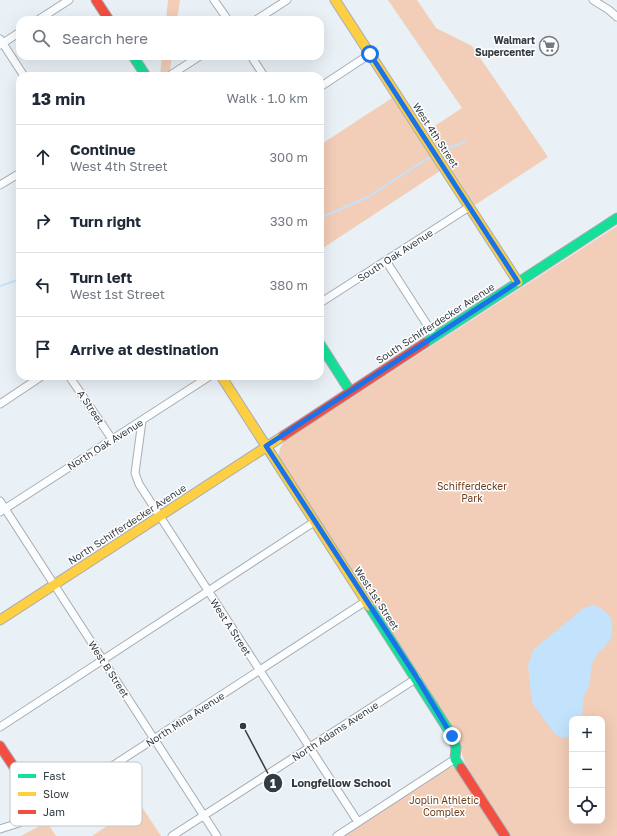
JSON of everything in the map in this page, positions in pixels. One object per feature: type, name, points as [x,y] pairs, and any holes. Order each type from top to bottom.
[{"type":"street","points":[[44,16],[69,0]]},
{"type":"street","points":[[96,0],[106,16]]},
{"type":"street","points":[[214,0],[225,16]]},
{"type":"street","points":[[262,16],[287,0]]},
{"type":"street","name":"West 4th Street","points":[[335,0],[518,282]]},
{"type":"street","points":[[593,0],[617,17]]},
{"type":"street","points":[[16,34],[1,42],[21,72]]},
{"type":"street","points":[[324,84],[370,54]]},
{"type":"street","points":[[136,60],[143,72]]},
{"type":"street","points":[[176,72],[194,60]]},
{"type":"street","points":[[254,60],[261,72]]},
{"type":"street","points":[[0,185],[16,175]]},
{"type":"street","name":"South Oak Avenue","points":[[324,300],[469,207]]},
{"type":"street","name":"South Schifferdecker Avenue","points":[[266,446],[617,218]]},
{"type":"street","points":[[386,261],[435,337]]},
{"type":"street","points":[[324,350],[350,391]]},
{"type":"street","points":[[0,404],[36,380]]},
{"type":"street","name":"A Street","points":[[73,380],[112,439]]},
{"type":"street","name":"North Oak Avenue","points":[[3,511],[112,439],[142,422],[204,380]]},
{"type":"street","name":"West 1st Street","points":[[224,380],[314,522],[417,678],[452,736],[457,754],[455,759],[505,836]]},
{"type":"street","name":"West A Street","points":[[142,422],[136,473],[139,484],[358,822]]},
{"type":"street","name":"North Schifferdecker Avenue","points":[[0,620],[266,446]]},
{"type":"street","name":"West B Street","points":[[0,501],[3,511],[54,584],[217,836]]},
{"type":"street","points":[[0,727],[314,522]]},
{"type":"street","name":"North Mina Avenue","points":[[118,762],[366,601]]},
{"type":"street","name":"North Adams Avenue","points":[[172,836],[417,678]]},
{"type":"street","points":[[0,746],[11,762]]},
{"type":"street","points":[[336,836],[455,759]]},
{"type":"street","name":"North Mina Avenue","points":[[0,829],[13,826]]},
{"type":"green space","points":[[168,0],[180,0],[178,16],[166,16]]},
{"type":"green space","points":[[388,0],[417,0],[436,28],[472,46],[548,157],[475,205],[427,131],[462,108]]},
{"type":"green space","points":[[162,60],[171,60],[170,70],[167,72],[160,72]]},
{"type":"green space","points":[[392,98],[440,171],[324,247],[324,142]]},
{"type":"green space","name":"Schifferdecker Park","points":[[617,226],[617,836],[508,836],[475,784],[461,751],[279,458],[282,444]]},
{"type":"green space","name":"Joplin Athletic Complex","points":[[453,767],[457,770],[499,836],[343,836],[448,768]]},
{"type":"green space","points":[[142,807],[161,836],[92,836],[107,826],[142,826]]},
{"type":"green space","points":[[40,826],[50,826],[56,836],[21,836]]},
{"type":"water","points":[[594,605],[604,610],[611,618],[612,634],[610,640],[596,656],[593,662],[589,686],[583,700],[582,716],[569,716],[569,738],[566,738],[560,737],[554,733],[532,703],[528,666],[534,649],[584,608]]},
{"type":"waterway","points":[[442,150],[465,142]]},
{"type":"waterway","points":[[324,216],[368,197],[433,155]]},
{"type":"waterway","points":[[0,286],[16,280]]},
{"type":"traffic: fast","points":[[136,60],[143,72]]},
{"type":"traffic: fast","points":[[425,343],[617,218]]},
{"type":"traffic: fast","points":[[324,350],[350,391]]},
{"type":"traffic: fast","points":[[369,606],[449,731],[456,747],[455,759],[461,768]]},
{"type":"traffic: slow","points":[[335,0],[518,282]]},
{"type":"traffic: slow","points":[[224,380],[369,606]]},
{"type":"traffic: slow","points":[[0,620],[283,436]]},
{"type":"traffic: jam","points":[[96,0],[106,16]]},
{"type":"traffic: jam","points":[[283,436],[425,343]]},
{"type":"traffic: jam","points":[[0,746],[11,762]]},
{"type":"traffic: jam","points":[[461,768],[505,836]]},
{"type":"place","name":"Walmart Supercenter","points":[[549,46]]},
{"type":"place","name":"Longfellow School","points":[[243,726]]},
{"type":"route","points":[[370,54],[518,282],[266,446],[417,678],[452,736]]}]
